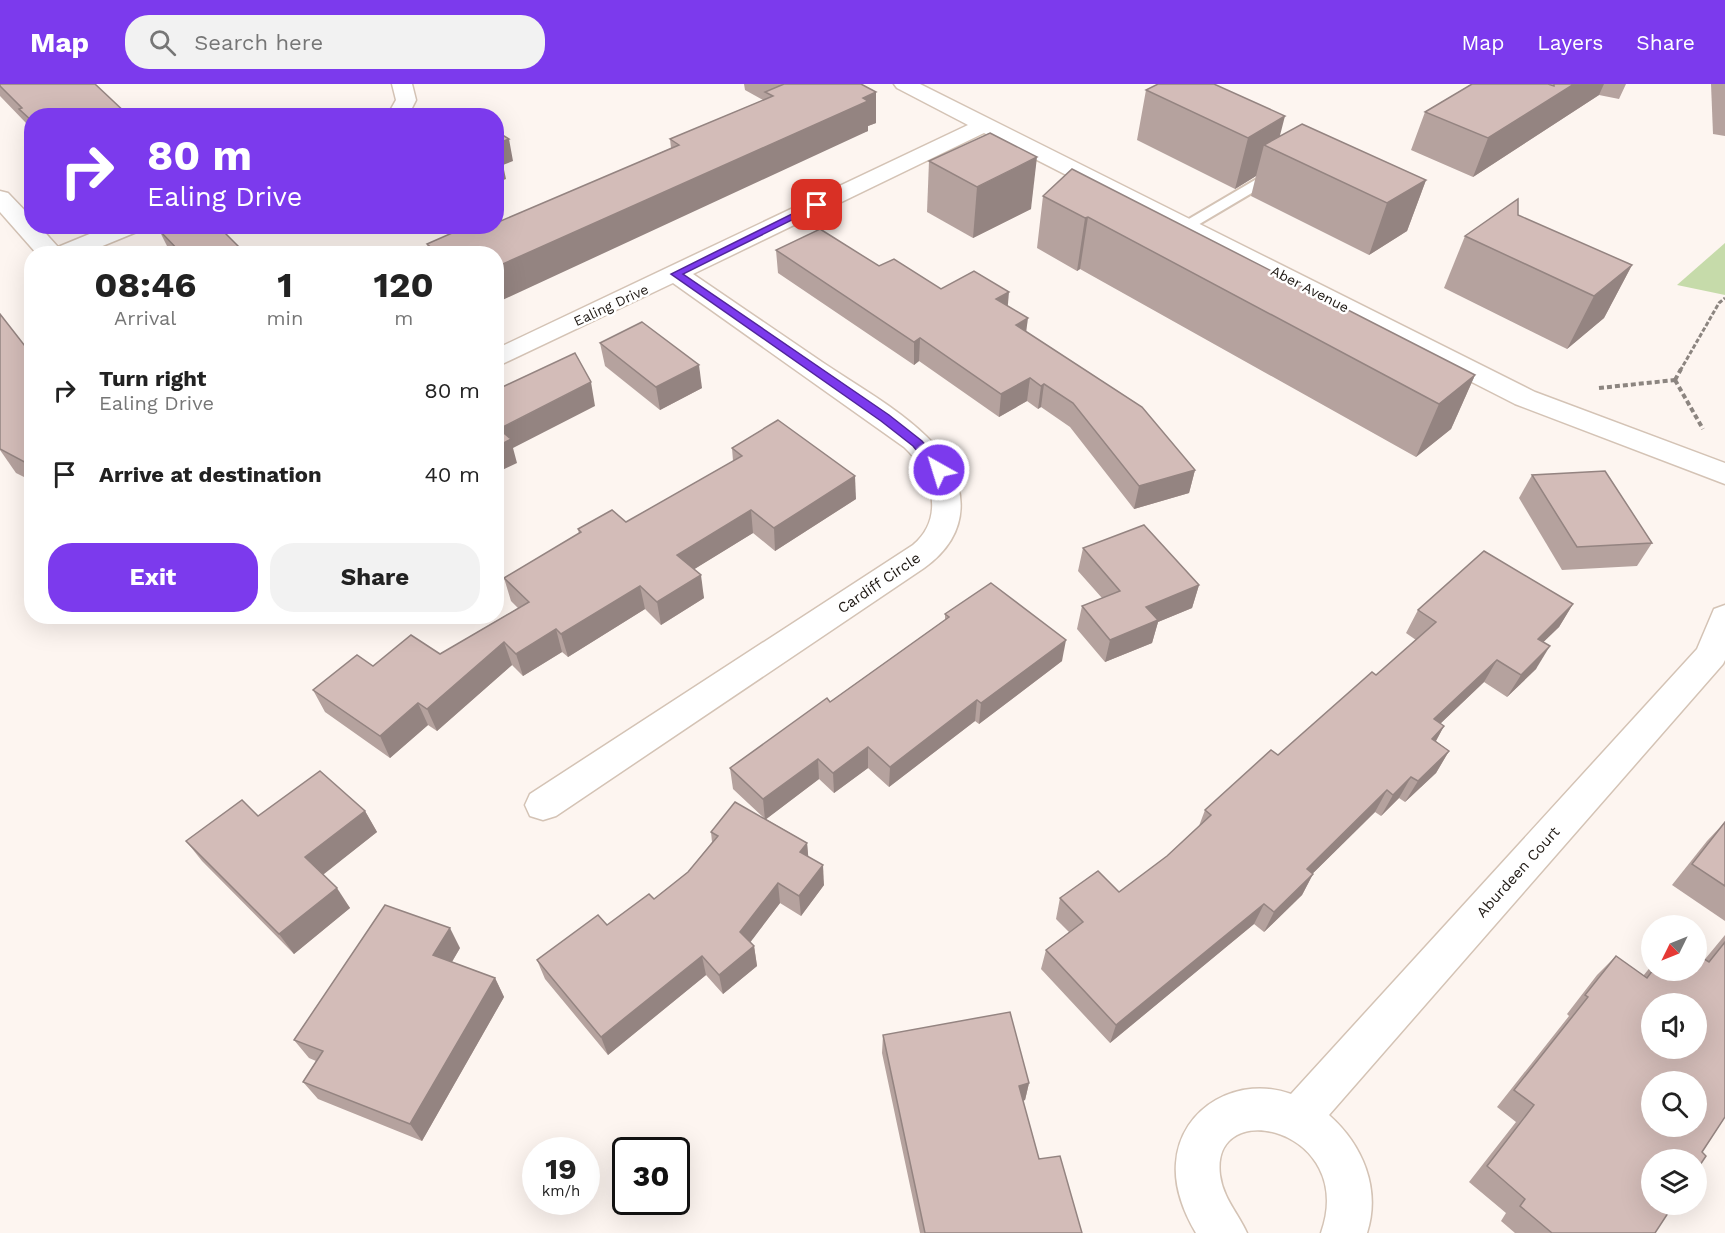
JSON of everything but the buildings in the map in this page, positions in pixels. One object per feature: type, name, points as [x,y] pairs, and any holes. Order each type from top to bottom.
[{"type":"street","points":[[402,84],[406,100],[402,108]]},
{"type":"street","name":"Aber Avenue","points":[[904,84],[1525,398],[1725,474]]},
{"type":"street","name":"Ealing Drive","points":[[504,354],[984,125]]},
{"type":"street","points":[[0,198],[24,224]]},
{"type":"street","points":[[33,234],[44,246]]},
{"type":"street","points":[[81,246],[111,234]]},
{"type":"street","name":"Cardiff Circle","points":[[543,806],[903,567],[931,547],[946,523],[948,499],[939,470],[918,444],[885,418],[676,274]]},
{"type":"street","name":"Aburdeen Court","points":[[1298,1118],[1711,655],[1725,617]]},
{"type":"street","points":[[1224,1233],[1205,1206],[1200,1192],[1197,1165],[1201,1145],[1215,1125],[1229,1115],[1252,1109],[1273,1110],[1298,1118],[1326,1141],[1342,1165],[1350,1189],[1350,1215],[1344,1233]]},
{"type":"lane","points":[[1185,226],[1295,162]]},
{"type":"path","points":[[1675,380],[1719,303],[1725,298]]},
{"type":"path","points":[[1596,389],[1675,380]]},
{"type":"path","points":[[1675,380],[1708,438]]},
{"type":"green space","points":[[1725,243],[1725,295],[1677,285]]},
{"type":"route","points":[[817,205],[676,274],[885,418],[918,444],[939,470]]}]
